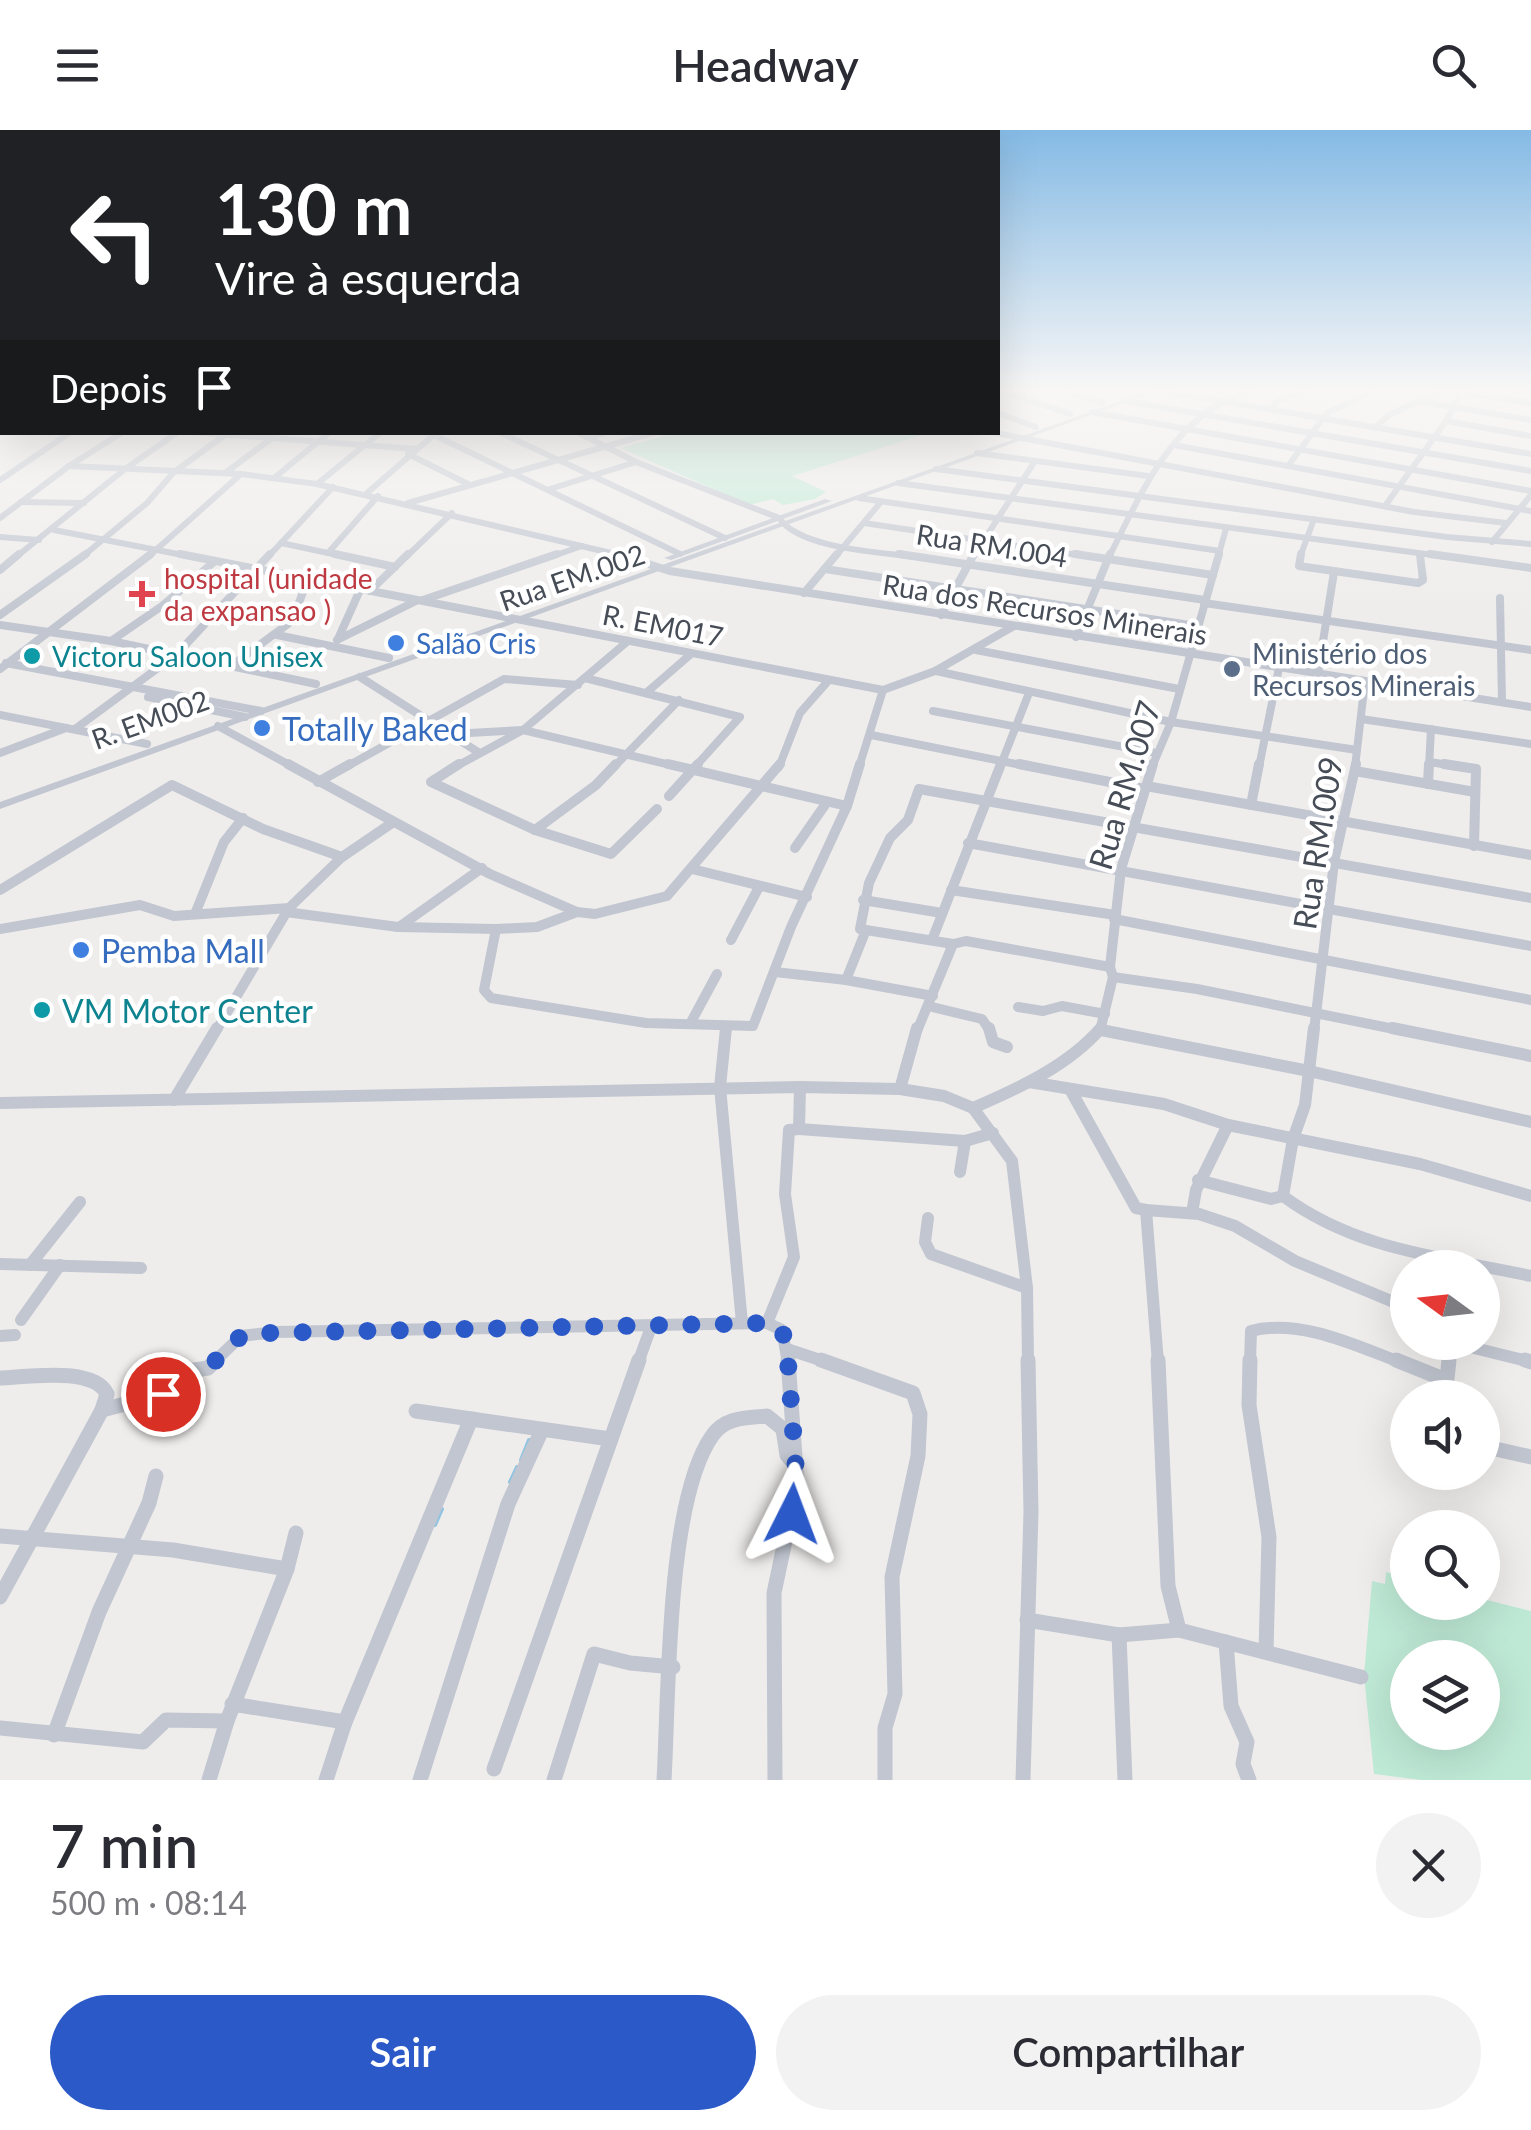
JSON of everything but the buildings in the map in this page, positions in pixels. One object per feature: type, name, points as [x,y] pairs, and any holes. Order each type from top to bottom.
[{"type":"street","points":[[2,514],[69,466]]},
{"type":"street","name":"Rua dos Recursos Minerais","points":[[69,466],[233,474],[317,484],[668,569],[1531,707]]},
{"type":"street","points":[[0,570],[129,466]]},
{"type":"street","points":[[0,615],[106,540],[182,466]]},
{"type":"street","points":[[2,665],[52,632],[157,550],[242,466]]},
{"type":"street","points":[[274,478],[289,466]]},
{"type":"street","points":[[317,484],[340,466]]},
{"type":"street","points":[[367,494],[398,466]]},
{"type":"street","points":[[438,466],[470,485]]},
{"type":"street","points":[[500,466],[680,554]]},
{"type":"street","points":[[407,503],[540,466]]},
{"type":"street","points":[[569,466],[725,538]]},
{"type":"street","points":[[549,490],[623,466]]},
{"type":"street","name":"Rua RM.004","points":[[646,466],[823,543],[1531,650]]},
{"type":"street","name":"Rua EM.002","points":[[0,806],[218,726],[246,712],[261,711],[668,569],[932,466]]},
{"type":"street","name":"Rua EM.002","points":[[654,563],[859,498],[941,466]]},
{"type":"street","points":[[941,615],[967,564],[1033,466]]},
{"type":"street","points":[[1067,466],[1148,476]]},
{"type":"street","points":[[1076,637],[1083,608],[1154,466]]},
{"type":"street","points":[[1172,466],[1384,506],[1506,524]]},
{"type":"street","points":[[1288,466],[1526,510]]},
{"type":"street","points":[[1395,466],[1531,493],[1526,510],[1506,524],[1492,542]]},
{"type":"street","points":[[1384,506],[1414,466]]},
{"type":"street","points":[[1503,466],[1531,471]]},
{"type":"street","points":[[898,483],[1530,568],[1528,543],[1492,542],[936,468]]},
{"type":"street","points":[[0,753],[71,728],[177,654],[333,488]]},
{"type":"street","points":[[328,554],[378,496]]},
{"type":"street","points":[[859,498],[1220,552]]},
{"type":"street","points":[[20,502],[85,504]]},
{"type":"street","points":[[804,593],[880,503]]},
{"type":"street","points":[[333,643],[365,590],[452,514]]},
{"type":"street","points":[[1314,519],[1303,541],[1300,566],[1418,582],[1423,580],[1420,555]]},
{"type":"street","points":[[864,524],[1212,575]]},
{"type":"street","name":"Rua RM.007","points":[[1102,1030],[1112,972],[1121,869],[1156,753],[1170,722],[1226,529]]},
{"type":"street","name":"R. EM017","points":[[54,530],[883,690],[935,671],[1014,626]]},
{"type":"street","points":[[0,536],[40,540]]},
{"type":"street","points":[[281,544],[395,567]]},
{"type":"street","points":[[333,643],[419,600],[583,546]]},
{"type":"street","points":[[111,642],[215,561]]},
{"type":"street","name":"R. EM002","points":[[0,797],[654,563]]},
{"type":"street","points":[[825,570],[1196,626]]},
{"type":"street","points":[[1318,674],[1334,572]]},
{"type":"street","points":[[231,666],[292,621],[308,579]]},
{"type":"street","points":[[1500,598],[1502,702]]},
{"type":"street","points":[[0,624],[177,654],[316,684]]},
{"type":"street","points":[[277,635],[333,643],[389,658]]},
{"type":"street","points":[[628,642],[523,730],[478,752],[432,782],[535,830],[611,854],[657,809]]},
{"type":"street","points":[[975,650],[1178,689]]},
{"type":"street","points":[[646,692],[691,654]]},
{"type":"street","points":[[2,665],[246,712]]},
{"type":"street","points":[[1252,805],[1278,668]]},
{"type":"street","points":[[935,671],[1170,722],[1358,750]]},
{"type":"street","points":[[360,677],[478,752]]},
{"type":"street","points":[[318,782],[504,679],[582,682],[646,692],[740,717],[669,796]]},
{"type":"street","points":[[0,928],[140,905],[164,914],[287,910],[398,927],[496,929],[537,927],[577,912],[609,912],[666,896],[763,786],[789,746],[800,713],[828,681]]},
{"type":"street","name":"Rua RM.009","points":[[1283,1196],[1293,1140],[1305,1104],[1334,862],[1355,771],[1365,681]]},
{"type":"street","points":[[128,690],[232,713]]},
{"type":"street","points":[[496,929],[484,990],[487,997],[617,1019],[753,1026],[791,928],[848,806],[883,690]]},
{"type":"street","points":[[932,940],[1029,693]]},
{"type":"street","points":[[535,830],[596,785],[679,700]]},
{"type":"street","points":[[933,711],[1156,753]]},
{"type":"street","points":[[1,716],[147,744]]},
{"type":"street","points":[[1361,719],[1531,744]]},
{"type":"street","points":[[218,726],[392,823],[577,912]]},
{"type":"street","points":[[1428,784],[1431,729]]},
{"type":"street","points":[[452,734],[523,730],[848,806]]},
{"type":"street","points":[[871,736],[1531,856]]},
{"type":"street","points":[[1430,762],[1476,769],[1474,846]]},
{"type":"street","points":[[1355,771],[1475,792]]},
{"type":"street","points":[[0,890],[172,786],[183,787],[242,818],[342,857]]},
{"type":"street","points":[[1531,898],[919,790],[908,820],[890,838],[863,900],[860,929],[954,944],[966,941],[1531,1056]]},
{"type":"street","points":[[795,848],[827,802]]},
{"type":"street","points":[[195,914],[224,842],[242,818]]},
{"type":"street","points":[[174,1100],[287,910],[342,857],[392,823]]},
{"type":"street","points":[[968,843],[1531,946]]},
{"type":"street","points":[[398,927],[482,868]]},
{"type":"street","points":[[692,870],[807,898]]},
{"type":"street","points":[[732,940],[759,887]]},
{"type":"street","points":[[950,890],[1115,917],[1531,1000]]},
{"type":"street","points":[[863,900],[942,913]]},
{"type":"street","points":[[846,980],[866,930]]},
{"type":"street","points":[[900,1089],[918,1026],[954,944]]},
{"type":"street","points":[[775,972],[846,980],[931,1001],[982,1018],[988,1024],[992,1042],[1007,1048]]},
{"type":"street","points":[[690,1024],[718,974]]},
{"type":"street","points":[[1018,1006],[1043,1011],[1062,1006],[1105,1014]]},
{"type":"street","points":[[726,1027],[720,1087],[742,1324]]},
{"type":"street","points":[[973,1108],[1062,1062],[1102,1030],[1309,1071],[1531,1122]]},
{"type":"street","points":[[1028,1082],[1164,1104],[1228,1125],[1420,1164],[1531,1196]]},
{"type":"street","points":[[0,1103],[800,1087],[931,1092],[973,1108],[1012,1161],[1026,1288],[1032,1512],[1023,1780]]},
{"type":"street","points":[[799,1129],[800,1087]]},
{"type":"street","points":[[1070,1089],[1136,1208],[1192,1213],[1236,1226],[1295,1262],[1390,1301]]},
{"type":"street","points":[[1192,1213],[1191,1198],[1198,1180],[1222,1144],[1228,1125]]},
{"type":"street","points":[[768,1323],[777,1292],[793,1262],[793,1221],[786,1201],[789,1130],[964,1141],[993,1134]]},
{"type":"street","points":[[960,1172],[964,1141]]},
{"type":"street","points":[[1198,1180],[1272,1199],[1283,1196],[1319,1222],[1426,1258],[1476,1262],[1531,1276]]},
{"type":"street","points":[[30,1264],[80,1202]]},
{"type":"street","points":[[1146,1210],[1154,1278],[1168,1586],[1179,1630]]},
{"type":"street","points":[[928,1218],[925,1248],[930,1254],[1026,1288]]},
{"type":"street","points":[[0,1264],[141,1268]]},
{"type":"street","points":[[21,1320],[60,1266]]},
{"type":"street","points":[[102,1410],[163,1394],[188,1371],[208,1368],[241,1336],[275,1332],[768,1323],[782,1330],[787,1348],[796,1465],[792,1514],[774,1593],[775,1780]]},
{"type":"street","points":[[1266,1651],[1269,1537],[1249,1404],[1251,1331],[1260,1326],[1276,1326],[1340,1340],[1446,1380],[1448,1360]]},
{"type":"street","points":[[494,1769],[651,1327]]},
{"type":"street","points":[[787,1348],[901,1387],[913,1393],[919,1402],[918,1456],[892,1577],[895,1694],[885,1728],[885,1780]]},
{"type":"street","points":[[1500,1355],[1531,1362]]},
{"type":"street","points":[[0,1378],[86,1376],[105,1387],[108,1394],[0,1597]]},
{"type":"street","points":[[416,1411],[541,1432],[610,1438]]},
{"type":"street","points":[[664,1780],[681,1522],[712,1436],[731,1419],[768,1416],[784,1429],[787,1455],[796,1465]]},
{"type":"street","points":[[326,1780],[345,1722],[471,1419]]},
{"type":"street","points":[[420,1780],[508,1504],[541,1432]]},
{"type":"street","points":[[1500,1450],[1531,1457]]},
{"type":"street","points":[[54,1735],[99,1612],[149,1504],[156,1476]]},
{"type":"street","points":[[209,1780],[229,1713],[286,1569],[296,1533]]},
{"type":"street","points":[[0,1536],[131,1545],[286,1569]]},
{"type":"street","points":[[1027,1620],[1119,1635],[1163,1628],[1179,1630],[1361,1677]]},
{"type":"street","points":[[1119,1635],[1125,1780]]},
{"type":"street","points":[[1226,1642],[1231,1706],[1247,1742],[1243,1764],[1249,1780]]},
{"type":"street","points":[[554,1780],[594,1654],[630,1663],[673,1667]]},
{"type":"street","points":[[0,1728],[143,1742],[166,1720],[229,1713],[345,1722]]},
{"type":"green space","points":[[661,466],[824,466],[792,476],[826,492],[815,499],[783,505],[773,499],[749,505]]},
{"type":"green space","points":[[1386,1572],[1390,1573],[1390,1620],[1500,1620],[1500,1603],[1531,1611],[1531,1780],[1421,1780],[1374,1774],[1364,1675],[1372,1581],[1385,1584]]},
{"type":"waterway","points":[[521,1460],[529,1440]]},
{"type":"waterway","points":[[510,1482],[517,1467]]},
{"type":"waterway","points":[[435,1525],[442,1509]]},
{"type":"place","name":"hospital (unidade da expansao )","points":[[142,594]]},
{"type":"place","name":"Salão Cris","points":[[396,643]]},
{"type":"place","name":"Victoru Saloon Unisex","points":[[32,656]]},
{"type":"place","name":"Ministério dos Recursos Minerais","points":[[1232,669]]},
{"type":"place","name":"Totally Baked","points":[[262,728]]},
{"type":"place","name":"Pemba Mall","points":[[81,950]]},
{"type":"place","name":"VM Motor Center","points":[[42,1010]]},
{"type":"route","points":[[163,1394],[188,1371],[208,1368],[241,1336],[265,1333],[768,1323],[782,1330],[787,1348],[797,1484],[792,1514]]}]
